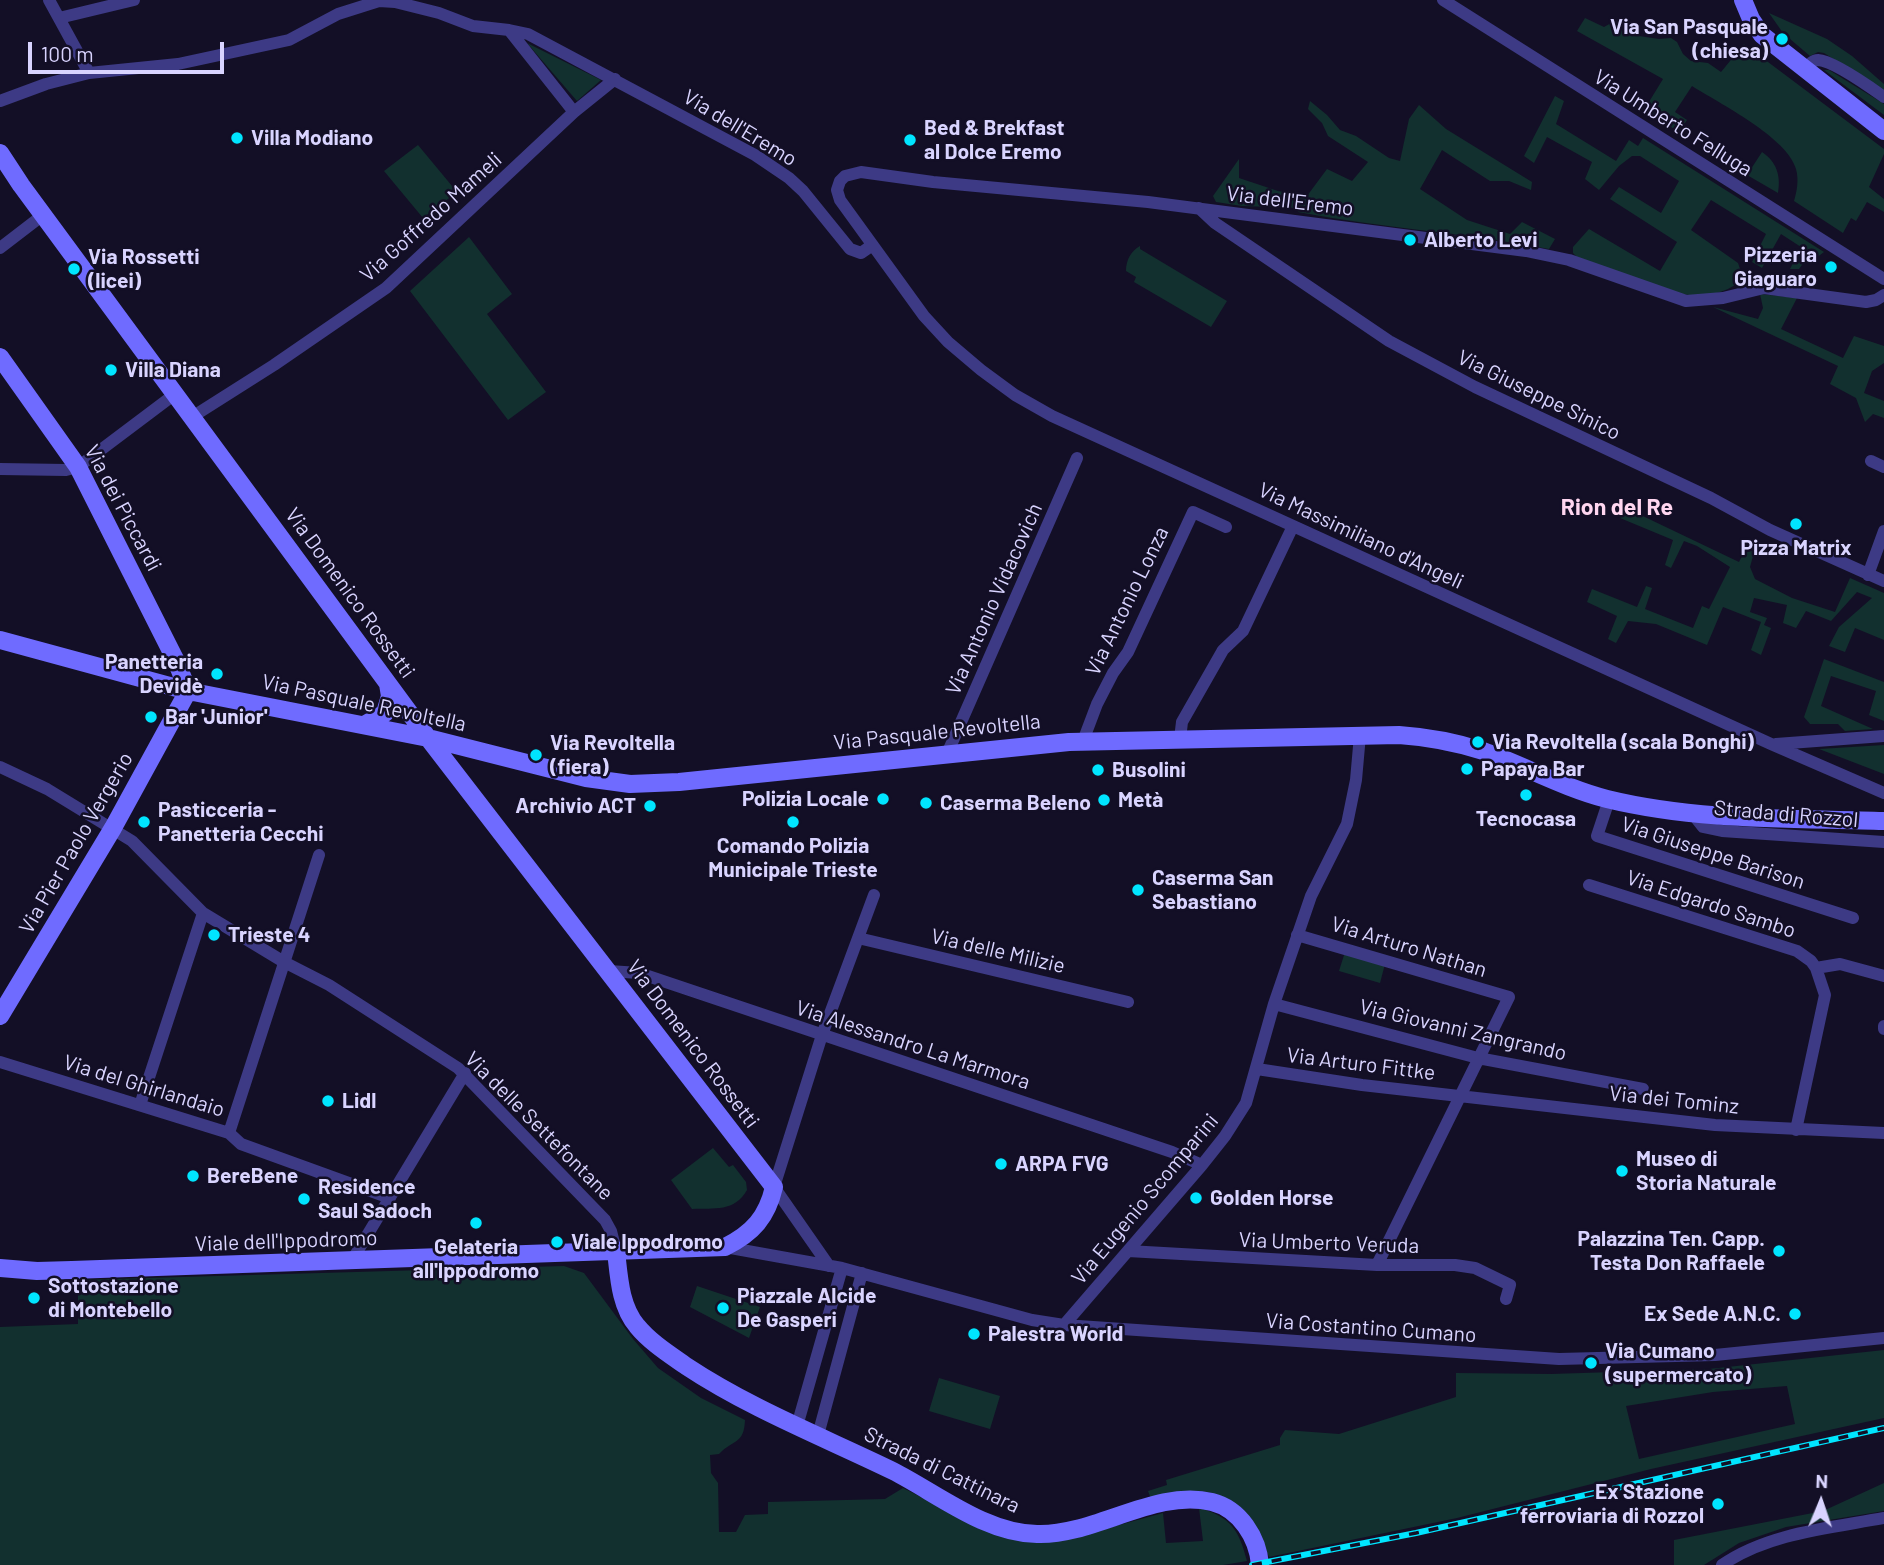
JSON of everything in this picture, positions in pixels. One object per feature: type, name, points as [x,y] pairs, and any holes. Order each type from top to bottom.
[{"type":"main road","points":[[1743,0],[1762,35],[1884,131]]},
{"type":"main road","name":"Via Domenico Rossetti","points":[[0,153],[428,738],[774,1187]]},
{"type":"main road","name":"Via dei Piccardi","points":[[0,357],[78,467],[177,663],[188,691]]},
{"type":"main road","name":"Via Pasquale Revoltella","points":[[0,640],[188,691],[428,738],[586,779],[630,784],[679,782],[1083,741],[1399,735],[1441,739],[1484,752],[1560,784],[1609,800],[1692,813],[1884,821]]},
{"type":"main road","points":[[363,725],[380,717],[388,707],[388,684]]},
{"type":"main road","name":"Via Pier Paolo Vergerio","points":[[0,1016],[113,828],[188,691]]},
{"type":"main road","points":[[774,1187],[760,1222],[725,1247],[616,1251],[622,1295],[629,1315],[651,1341],[742,1401],[818,1435]]},
{"type":"main road","name":"Viale dell'Ippodromo","points":[[0,1268],[37,1271],[616,1251]]},
{"type":"main road","name":"Strada di Cattinara","points":[[818,1435],[895,1472],[964,1510],[1016,1531],[1055,1534],[1167,1502],[1191,1499],[1214,1502],[1233,1513],[1248,1528],[1256,1545],[1260,1565]]},
{"type":"street","points":[[49,0],[89,73]]},
{"type":"street","points":[[59,18],[134,0]]},
{"type":"street","name":"Via Umberto Felluga","points":[[1443,0],[1884,279]]},
{"type":"street","name":"Via dell'Eremo","points":[[0,101],[46,84],[89,73],[178,64],[289,40],[338,14],[379,1],[417,3],[473,26],[528,34],[755,155],[803,191],[850,250],[860,253],[871,246],[839,200],[837,190],[840,181],[852,173],[1199,208],[1430,237],[1553,256],[1686,301],[1723,298],[1764,288],[1866,302],[1884,295]]},
{"type":"street","points":[[509,30],[574,112]]},
{"type":"street","points":[[1805,70],[1814,61],[1820,60],[1845,71],[1884,97]]},
{"type":"street","name":"Via Goffredo Mameli","points":[[192,417],[274,365],[386,288],[574,112],[615,79]]},
{"type":"street","name":"Via Giuseppe Sinico","points":[[1199,208],[1214,223],[1389,341],[1475,387],[1711,498],[1770,530],[1884,581]]},
{"type":"street","points":[[0,248],[43,215]]},
{"type":"street","name":"Via Massimiliano d'Angeli","points":[[871,246],[948,342],[1015,395],[1052,416],[1884,793]]},
{"type":"street","points":[[0,469],[66,470],[78,467],[175,394]]},
{"type":"street","name":"Via Antonio Vidacovich","points":[[947,754],[1077,458]]},
{"type":"street","points":[[1871,461],[1884,467]]},
{"type":"street","name":"Via Antonio Lonza","points":[[1083,741],[1097,704],[1113,673],[1128,652],[1193,512],[1226,527]]},
{"type":"street","points":[[1180,739],[1182,722],[1223,650],[1243,631],[1293,526]]},
{"type":"street","points":[[1868,575],[1884,531]]},
{"type":"street","name":"Via Eugenio Scomparini","points":[[1064,1325],[1202,1166],[1246,1103],[1297,934],[1316,884],[1347,824],[1356,780],[1360,735]]},
{"type":"street","points":[[1771,744],[1884,736]]},
{"type":"street","name":"Via delle Settefontane","points":[[0,767],[47,789],[113,828],[147,854],[203,913],[284,962],[329,985],[465,1073],[605,1220],[616,1251]]},
{"type":"street","name":"Via Giuseppe Barison","points":[[1609,800],[1597,836],[1853,918]]},
{"type":"street","name":"Strada di Rozzol","points":[[1692,813],[1703,827],[1721,831],[1884,842]]},
{"type":"street","points":[[229,1133],[319,855]]},
{"type":"street","name":"Via Edgardo Sambo","points":[[1589,885],[1797,951],[1816,968]]},
{"type":"street","points":[[835,1267],[774,1187],[822,1035],[874,895]]},
{"type":"street","points":[[139,1105],[203,913]]},
{"type":"street","name":"Via Arturo Nathan","points":[[1297,934],[1509,997],[1478,1058]]},
{"type":"street","name":"Via delle Milizie","points":[[858,938],[1128,1002]]},
{"type":"street","points":[[1796,1130],[1825,995],[1816,968],[1840,964],[1884,976]]},
{"type":"street","name":"Via Alessandro La Marmora","points":[[610,971],[639,974],[1172,1152],[1202,1166]]},
{"type":"street","name":"Via Giovanni Zangrando","points":[[1275,1003],[1478,1058],[1643,1089]]},
{"type":"street","points":[[1377,1265],[1478,1058]]},
{"type":"street","name":"Via del Ghirlandaio","points":[[0,1062],[229,1133],[241,1144],[390,1198]]},
{"type":"street","name":"Via Arturo Fittke","points":[[1257,1069],[1362,1085],[1460,1095]]},
{"type":"street","points":[[351,1262],[465,1073]]},
{"type":"street","name":"Via dei Tominz","points":[[1460,1095],[1703,1124],[1884,1133]]},
{"type":"street","points":[[725,1247],[862,1273],[818,1435]]},
{"type":"street","name":"Via Umberto Veruda","points":[[1128,1251],[1377,1265],[1455,1265],[1475,1268],[1510,1285],[1506,1299]]},
{"type":"street","points":[[797,1426],[835,1267]]},
{"type":"street","name":"Via Costantino Cumano","points":[[862,1273],[1032,1320],[1064,1325],[1559,1359],[1715,1355],[1884,1338]]},
{"type":"street","points":[[1722,1565],[1740,1552],[1763,1543],[1884,1518]]},
{"type":"green space","points":[[1769,13],[1827,39],[1852,56],[1884,84],[1884,91],[1824,53],[1818,52],[1810,56],[1783,33]]},
{"type":"green space","points":[[1585,18],[1604,27],[1613,22],[1639,36],[1671,38],[1691,61],[1708,63],[1721,72],[1744,44],[1884,149],[1869,187],[1884,199],[1884,212],[1867,202],[1856,221],[1851,218],[1843,233],[1794,201],[1796,169],[1780,145],[1751,122],[1692,86],[1675,112],[1687,120],[1679,132],[1644,110],[1663,79],[1577,31]]},
{"type":"green space","points":[[527,43],[601,80],[577,101]]},
{"type":"green space","points":[[1824,70],[1829,70],[1884,104],[1884,115]]},
{"type":"green space","points":[[1555,96],[1564,101],[1556,124],[1616,161],[1629,140],[1638,146],[1643,138],[1824,252],[1816,258],[1810,254],[1799,269],[1790,269],[1801,247],[1781,234],[1762,268],[1752,262],[1766,234],[1711,200],[1691,230],[1738,263],[1743,278],[1730,288],[1707,295],[1682,294],[1578,258],[1573,253],[1573,247],[1589,229],[1660,271],[1677,242],[1610,199],[1619,187],[1661,213],[1679,181],[1640,156],[1632,156],[1619,166],[1599,190],[1585,179],[1592,162],[1547,137],[1534,163],[1524,156]]},
{"type":"green space","points":[[1310,101],[1340,130],[1356,136],[1389,158],[1400,161],[1409,119],[1419,105],[1446,129],[1532,182],[1531,190],[1509,181],[1490,181],[1442,150],[1420,189],[1467,220],[1510,234],[1522,222],[1555,239],[1549,249],[1329,218],[1275,204],[1273,207],[1242,206],[1216,202],[1213,196],[1239,159],[1239,178],[1278,191],[1307,196],[1327,169],[1352,181],[1368,162],[1328,136],[1322,123],[1308,109]]},
{"type":"green space","points":[[418,145],[457,192],[423,218],[384,171]]},
{"type":"green space","points":[[1762,152],[1777,170],[1778,193],[1747,175]]},
{"type":"green space","points":[[469,237],[512,294],[487,314],[546,392],[508,420],[410,291]]},
{"type":"green space","points":[[1140,246],[1140,249],[1227,301],[1211,327],[1134,282],[1136,277],[1126,271],[1126,267],[1132,253]]},
{"type":"green space","points":[[1760,294],[1797,298],[1781,329],[1843,358],[1854,336],[1884,346],[1884,363],[1872,371],[1864,393],[1884,401],[1884,418],[1873,414],[1865,422],[1856,398],[1830,384],[1838,366],[1713,307],[1758,319],[1763,308]]},
{"type":"green space","points":[[1626,508],[1739,562],[1750,540],[1761,546],[1753,556],[1750,567],[1755,579],[1792,598],[1835,612],[1850,578],[1884,593],[1884,640],[1855,628],[1845,652],[1829,646],[1839,627],[1872,598],[1857,592],[1831,621],[1806,611],[1796,628],[1783,623],[1787,605],[1754,598],[1750,612],[1767,618],[1764,625],[1771,628],[1761,655],[1751,650],[1761,622],[1723,607],[1707,645],[1656,624],[1628,621],[1616,643],[1608,639],[1617,616],[1587,602],[1592,589],[1637,607],[1646,586],[1652,588],[1645,609],[1693,628],[1702,606],[1709,609],[1730,567],[1684,541],[1671,568],[1665,565],[1673,540],[1620,518]]},
{"type":"green space","points":[[1824,659],[1884,682],[1884,721],[1869,715],[1876,691],[1831,676],[1821,706],[1873,729],[1845,731],[1838,724],[1810,724],[1804,717]]},
{"type":"green space","points":[[1884,745],[1884,774],[1819,749]]},
{"type":"green space","points":[[1345,952],[1385,964],[1380,983],[1339,971]]},
{"type":"green space","points":[[713,1148],[729,1167],[733,1165],[746,1182],[747,1190],[730,1205],[692,1209],[671,1180]]},
{"type":"green space","points":[[564,1266],[584,1273],[658,1368],[701,1398],[745,1420],[742,1434],[737,1441],[719,1454],[710,1455],[711,1473],[718,1483],[719,1532],[736,1532],[745,1515],[768,1514],[768,1502],[885,1499],[903,1488],[957,1515],[1064,1540],[1163,1513],[1166,1543],[1203,1541],[1199,1508],[1219,1516],[1232,1526],[1241,1541],[1247,1561],[1223,1565],[0,1565],[0,1327],[78,1324],[78,1280]]},
{"type":"green space","points":[[697,1286],[760,1307],[749,1338],[690,1307]]},
{"type":"green space","points":[[1884,1350],[1884,1418],[1651,1469],[1457,1518],[1269,1557],[1254,1525],[1240,1507],[1230,1500],[1200,1491],[1151,1499],[1148,1491],[1167,1485],[1166,1480],[1280,1445],[1280,1438],[1285,1430],[1339,1434],[1456,1397],[1456,1373],[1551,1374],[1709,1369]],"holes":[[[1787,1386],[1795,1424],[1639,1459],[1626,1406],[1713,1392]]]},
{"type":"green space","points":[[939,1378],[1000,1396],[990,1429],[929,1411]]},
{"type":"green space","points":[[1884,1483],[1884,1511],[1786,1527],[1739,1543],[1704,1565],[1674,1565],[1674,1540],[1823,1511]]},
{"type":"railway","points":[[1252,1565],[1416,1533],[1884,1428]]},
{"type":"place","name":"Via San Pasquale (chiesa)","points":[[1782,39]]},
{"type":"place","name":"Villa Modiano","points":[[237,138]]},
{"type":"place","name":"Bed & Brekfast al Dolce Eremo","points":[[910,140]]},
{"type":"place","name":"Alberto Levi","points":[[1410,240]]},
{"type":"place","name":"Pizzeria Giaguaro","points":[[1831,267]]},
{"type":"place","name":"Via Rossetti (licei)","points":[[74,269]]},
{"type":"place","name":"Villa Diana","points":[[111,370]]},
{"type":"place","name":"Pizza Matrix","points":[[1796,524]]},
{"type":"place","name":"Panetteria Devidè","points":[[217,674]]},
{"type":"place","name":"Bar 'Junior'","points":[[151,717]]},
{"type":"place","name":"Via Revoltella (scala Bonghi)","points":[[1478,742]]},
{"type":"place","name":"Via Revoltella (fiera)","points":[[536,755]]},
{"type":"place","name":"Papaya Bar","points":[[1467,769]]},
{"type":"place","name":"Busolini","points":[[1098,770]]},
{"type":"place","name":"Tecnocasa","points":[[1526,795]]},
{"type":"place","name":"Polizia Locale","points":[[883,799]]},
{"type":"place","name":"Metà","points":[[1104,800]]},
{"type":"place","name":"Caserma Beleno","points":[[926,803]]},
{"type":"place","name":"Archivio ACT","points":[[650,806]]},
{"type":"place","name":"Pasticceria - Panetteria Cecchi","points":[[144,822]]},
{"type":"place","name":"Comando Polizia Municipale Trieste","points":[[793,822]]},
{"type":"place","name":"Caserma San Sebastiano","points":[[1138,890]]},
{"type":"place","name":"Trieste 4","points":[[214,935]]},
{"type":"place","name":"Lidl","points":[[328,1101]]},
{"type":"place","name":"ARPA FVG","points":[[1001,1164]]},
{"type":"place","name":"Museo di Storia Naturale","points":[[1622,1171]]},
{"type":"place","name":"BereBene","points":[[193,1176]]},
{"type":"place","name":"Golden Horse","points":[[1196,1198]]},
{"type":"place","name":"Residence Saul Sadoch","points":[[304,1199]]},
{"type":"place","name":"Gelateria all'Ippodromo","points":[[476,1223]]},
{"type":"place","name":"Viale Ippodromo","points":[[557,1242]]},
{"type":"place","name":"Palazzina Ten. Capp. Testa Don Raffaele","points":[[1779,1251]]},
{"type":"place","name":"Sottostazione di Montebello","points":[[34,1298]]},
{"type":"place","name":"Piazzale Alcide De Gasperi","points":[[723,1308]]},
{"type":"place","name":"Ex Sede A.N.C.","points":[[1795,1314]]},
{"type":"place","name":"Palestra World","points":[[974,1334]]},
{"type":"place","name":"Via Cumano (supermercato)","points":[[1591,1363]]},
{"type":"place","name":"Ex Stazione ferroviaria di Rozzol","points":[[1718,1504]]},
{"type":"district","name":"Rion del Re","points":[[1617,507]]}]
